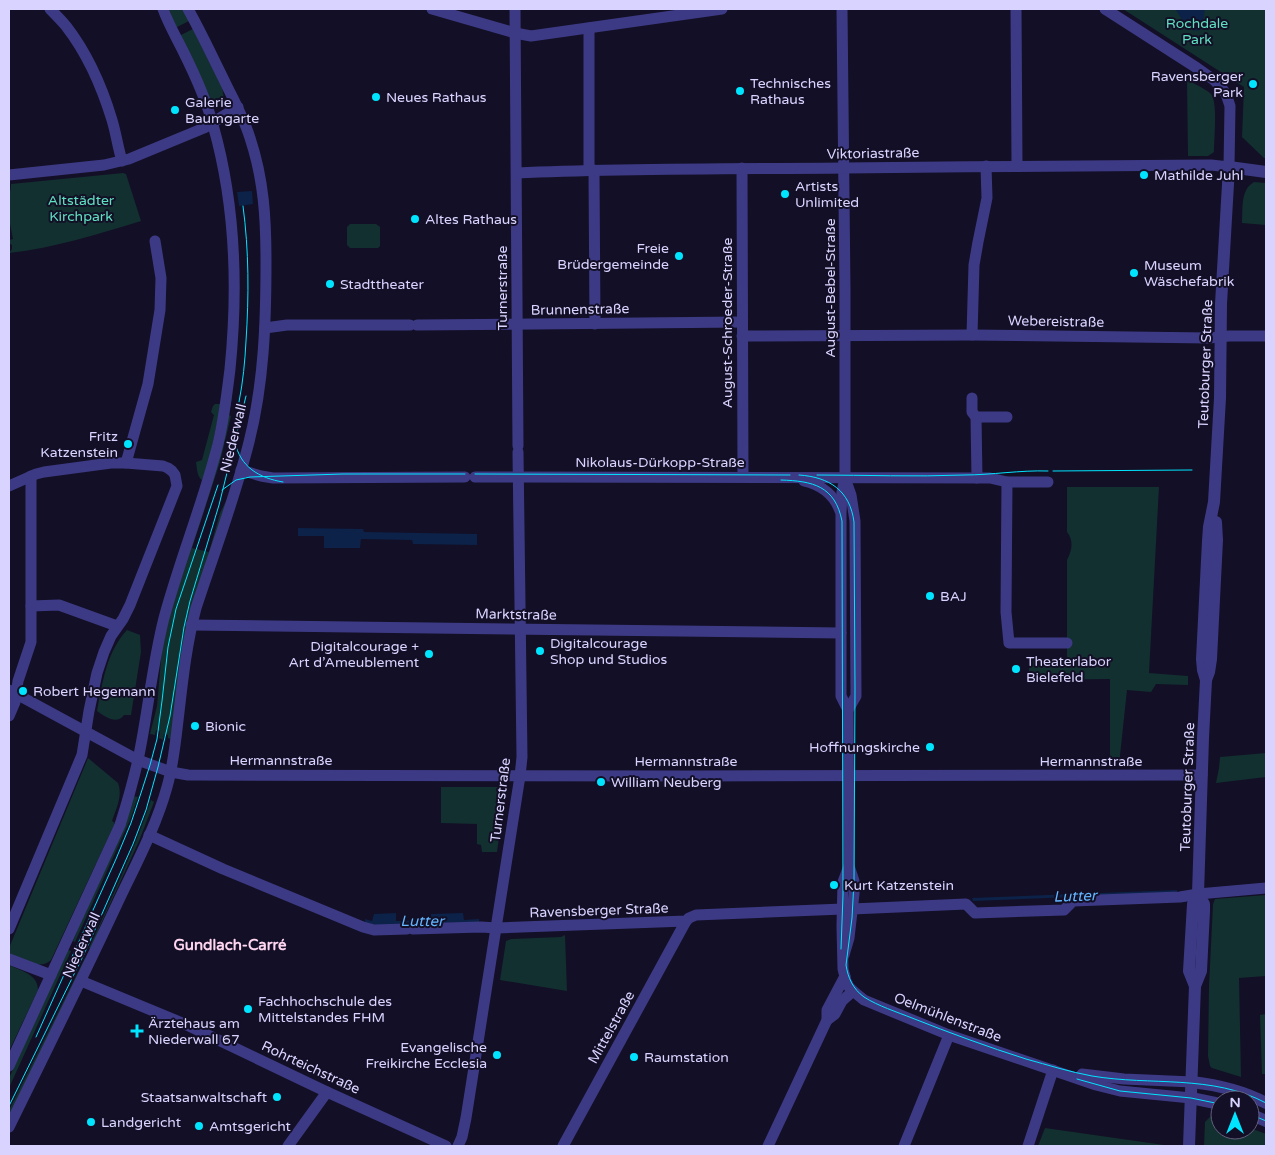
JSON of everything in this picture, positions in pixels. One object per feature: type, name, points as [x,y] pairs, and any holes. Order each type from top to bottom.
[{"type":"street","points":[[50,9],[66,26],[91,68],[112,120],[122,161]]},
{"type":"street","name":"Niederwall","points":[[9,1066],[117,832],[138,760],[164,618],[205,491],[222,424],[227,392],[234,314],[232,240],[225,174],[213,124],[200,87],[163,9]]},
{"type":"street","name":"Niederwall","points":[[9,1127],[81,981],[149,836],[161,806],[175,743],[191,625],[241,470],[256,407],[265,328],[266,278],[264,201],[260,174],[251,139],[238,108],[188,9]]},
{"type":"street","points":[[434,9],[531,36],[722,9]]},
{"type":"street","name":"Turnerstraße","points":[[458,1146],[466,1118],[497,928],[522,757],[515,9]]},
{"type":"street","name":"August-Bebel-Straße","points":[[842,9],[846,335],[845,477],[841,514],[840,633],[841,696],[848,710],[849,866],[843,882],[848,909],[842,938],[845,976]]},
{"type":"street","points":[[1016,9],[1017,166]]},
{"type":"street","points":[[1105,9],[1221,86],[1230,106],[1229,167],[1266,172]]},
{"type":"street","points":[[589,28],[595,324]]},
{"type":"street","points":[[9,175],[104,166],[122,161],[197,132],[238,108]]},
{"type":"street","name":"Viktoriastraße","points":[[517,173],[742,168],[1211,165],[1229,167]]},
{"type":"street","points":[[972,335],[974,265],[987,198],[986,166]]},
{"type":"street","name":"Teutoburger Straße","points":[[1189,1146],[1195,986],[1201,972],[1204,911],[1204,904],[1198,894],[1206,680],[1211,660],[1214,603],[1217,528],[1214,502],[1229,167]]},
{"type":"street","name":"August-Schroeder-Straße","points":[[742,168],[743,477]]},
{"type":"street","points":[[126,463],[148,384],[160,310],[161,278],[155,241]]},
{"type":"street","name":"Brunnenstraße","points":[[265,328],[286,324],[742,322]]},
{"type":"street","points":[[742,336],[846,335]]},
{"type":"street","name":"Webereistraße","points":[[846,335],[1266,336]]},
{"type":"street","points":[[972,398],[972,412],[976,417],[977,478]]},
{"type":"street","points":[[976,417],[1007,417]]},
{"type":"street","points":[[9,486],[44,472],[111,463],[163,466],[175,475],[177,486],[130,605],[111,636],[104,652],[89,711],[82,755],[9,929]]},
{"type":"street","name":"Nikolaus-Dürkopp-Straße","points":[[241,470],[273,478],[845,477],[994,478],[1007,482],[1048,482]]},
{"type":"street","points":[[9,716],[15,702],[12,692],[18,681],[31,642],[31,476]]},
{"type":"street","points":[[788,477],[822,488],[837,503],[841,514]]},
{"type":"street","name":"August-Bebel-Straße","points":[[845,477],[851,495],[855,521],[856,696],[848,710]]},
{"type":"street","points":[[1007,482],[1006,612],[1009,643],[1067,643]]},
{"type":"street","points":[[31,606],[59,605],[117,626]]},
{"type":"street","name":"Marktstraße","points":[[191,625],[840,633]]},
{"type":"street","points":[[12,692],[138,760],[170,772]]},
{"type":"street","name":"Hermannstraße","points":[[170,772],[188,775],[1202,776]]},
{"type":"street","name":"Ravensberger Straße","points":[[149,836],[232,873],[374,930],[497,928],[686,921],[696,915],[966,904],[976,913],[1064,910],[1073,901],[1180,897],[1266,888]]},
{"type":"street","name":"Mittelstraße","points":[[563,1146],[686,921]]},
{"type":"street","points":[[9,959],[52,975]]},
{"type":"street","points":[[768,1146],[827,1020],[827,1010],[845,976]]},
{"type":"street","name":"Oelmühlenstraße","points":[[845,976],[853,991],[864,1000],[948,1035],[1096,1085],[1120,1091],[1191,1098],[1210,1102]]},
{"type":"street","name":"Rohrteichstraße","points":[[81,981],[187,1025],[446,1146]]},
{"type":"street","points":[[827,1020],[835,1014],[842,1000],[853,991]]},
{"type":"street","points":[[904,1146],[948,1035]]},
{"type":"street","points":[[1028,1146],[1053,1070]]},
{"type":"street","name":"Oelmühlenstraße","points":[[1053,1070],[1124,1079],[1192,1082],[1226,1087],[1254,1096],[1266,1103]]},
{"type":"street","points":[[288,1146],[327,1092]]},
{"type":"green space","points":[[169,9],[184,9],[189,21],[175,28]]},
{"type":"green space","name":"Ravensberger Park","points":[[1123,9],[1266,9],[1266,158],[1242,137],[1244,87]]},
{"type":"green space","points":[[193,29],[222,88],[223,101],[217,107],[213,108],[179,36]]},
{"type":"green space","points":[[1187,80],[1206,90],[1213,98],[1215,113],[1214,152],[1208,156],[1188,156]]},
{"type":"green space","name":"Altstädter Kirchpark","points":[[126,174],[141,221],[60,244],[9,253],[12,245],[9,243],[9,240],[13,239],[9,209],[11,184]]},
{"type":"green space","points":[[1254,182],[1266,183],[1266,225],[1242,223],[1244,195]]},
{"type":"green space","points":[[350,224],[376,224],[380,227],[380,246],[378,248],[350,248],[347,245],[347,227]]},
{"type":"green space","points":[[230,397],[232,397],[229,415],[231,416],[220,462],[192,548],[209,552],[220,513],[227,499],[201,582],[171,739],[168,738],[168,735],[164,734],[163,740],[159,738],[160,731],[156,730],[155,735],[150,734],[157,706],[165,626]]},
{"type":"green space","points":[[215,404],[221,404],[208,466],[202,480],[198,475],[196,462],[202,460],[214,415],[211,412]]},
{"type":"green space","points":[[1067,487],[1159,487],[1149,673],[1188,676],[1188,685],[1156,684],[1151,692],[1127,690],[1119,765],[1110,765],[1110,679],[1029,680],[1029,660],[1067,659],[1067,560],[1072,546],[1067,532]]},
{"type":"green space","points":[[127,630],[140,635],[141,652],[131,715],[124,715],[114,720],[107,718],[97,711],[106,668],[114,648]]},
{"type":"green space","points":[[1266,753],[1266,777],[1216,783],[1220,757]]},
{"type":"green space","points":[[88,758],[118,783],[120,793],[112,821],[115,823],[51,960],[42,964],[31,963],[10,955],[9,948]]},
{"type":"green space","points":[[441,787],[506,787],[497,852],[482,852],[481,845],[477,844],[477,824],[441,823]]},
{"type":"green space","points":[[133,796],[138,797],[130,820],[75,942],[73,941]]},
{"type":"green space","points":[[151,800],[154,802],[139,841],[100,926],[92,950],[89,948],[130,856]]},
{"type":"green space","points":[[1266,895],[1266,976],[1239,978],[1241,1077],[1212,1068],[1208,1056],[1213,904],[1215,899]]},
{"type":"green space","points":[[565,935],[567,991],[500,980],[506,941],[511,939],[561,937]]},
{"type":"green space","points":[[68,950],[71,951],[9,1088],[9,1078]]},
{"type":"green space","points":[[85,958],[88,959],[9,1117],[9,1110]]},
{"type":"green space","points":[[9,965],[32,977],[38,990],[9,1051]]},
{"type":"green space","points":[[1266,1014],[1266,1074],[1262,1074],[1260,1015]]},
{"type":"green space","points":[[1210,1117],[1210,1140],[1260,1140],[1260,1132],[1266,1134],[1266,1146],[1204,1146],[1205,1122]]},
{"type":"green space","points":[[1045,1128],[1171,1146],[1038,1146]]},
{"type":"water","points":[[1175,9],[1205,9],[1202,29],[1197,31],[1190,28]]},
{"type":"water","points":[[252,191],[253,204],[239,206],[237,192]]},
{"type":"water","points":[[298,528],[363,529],[364,532],[477,534],[477,545],[413,544],[412,540],[361,539],[360,548],[324,548],[324,536],[298,536]]},
{"type":"water","name":"Lutter","points":[[1177,890],[1177,893],[973,901],[972,898]]},
{"type":"water","name":"Lutter","points":[[396,913],[396,921],[431,920],[431,914],[463,913],[464,920],[479,919],[479,922],[376,925],[365,923],[365,919],[372,921],[374,914]]},
{"type":"tram line","points":[[239,402],[242,387],[248,307],[248,274],[243,206]]},
{"type":"tram line","points":[[9,1106],[85,952],[146,810],[170,716],[190,601],[219,505],[246,396]]},
{"type":"tram line","points":[[235,442],[246,465],[266,478],[283,482]]},
{"type":"tram line","points":[[1053,471],[1192,470]]},
{"type":"tram line","points":[[817,475],[946,476],[1048,471]]},
{"type":"tram line","points":[[222,490],[236,480],[250,477],[343,474],[465,474]]},
{"type":"tram line","points":[[475,474],[790,475]]},
{"type":"tram line","points":[[799,475],[820,479],[837,488],[848,502],[854,522],[854,881],[852,918],[846,965],[854,987],[864,997],[881,1006],[969,1040],[1026,1059],[1092,1076],[1203,1084],[1245,1094],[1266,1103]]},
{"type":"tram line","points":[[781,480],[803,482],[821,488],[834,500],[842,521],[843,895],[841,949]]},
{"type":"tram line","points":[[36,1037],[116,859],[141,793],[157,739],[168,647],[176,609],[218,485]]},
{"type":"tram line","points":[[1077,1079],[1120,1091],[1191,1098],[1210,1102]]},
{"type":"tram line","points":[[1260,1118],[1266,1121]]},
{"type":"place","name":"Ravensberger Park","points":[[1253,84]]},
{"type":"place","name":"Technisches Rathaus","points":[[740,91]]},
{"type":"place","name":"Neues Rathaus","points":[[376,97]]},
{"type":"place","name":"Galerie Baumgarte","points":[[175,110]]},
{"type":"place","name":"Mathilde Juhl","points":[[1144,175]]},
{"type":"place","name":"Artists Unlimited","points":[[785,194]]},
{"type":"place","name":"Altes Rathaus","points":[[415,219]]},
{"type":"place","name":"Freie Brüdergemeinde","points":[[679,256]]},
{"type":"place","name":"Museum Wäschefabrik","points":[[1134,273]]},
{"type":"place","name":"Stadttheater","points":[[330,284]]},
{"type":"place","name":"Fritz Katzenstein","points":[[128,444]]},
{"type":"place","name":"BAJ","points":[[930,596]]},
{"type":"place","name":"Digitalcourage Shop und Studios","points":[[540,651]]},
{"type":"place","name":"Digitalcourage + Art d’Ameublement","points":[[429,654]]},
{"type":"place","name":"Theaterlabor Bielefeld","points":[[1016,669]]},
{"type":"place","name":"Robert Hegemann","points":[[23,691]]},
{"type":"place","name":"Bionic","points":[[195,726]]},
{"type":"place","name":"Hoffnungskirche","points":[[930,747]]},
{"type":"place","name":"William Neuberg","points":[[601,782]]},
{"type":"place","name":"Kurt Katzenstein","points":[[834,885]]},
{"type":"place","name":"Fachhochschule des Mittelstandes FHM","points":[[248,1009]]},
{"type":"place","name":"Ärztehaus am Niederwall 67","points":[[137,1031]]},
{"type":"place","name":"Evangelische Freikirche Ecclesia","points":[[497,1055]]},
{"type":"place","name":"Raumstation","points":[[634,1057]]},
{"type":"place","name":"Staatsanwaltschaft","points":[[277,1097]]},
{"type":"place","name":"Landgericht","points":[[91,1122]]},
{"type":"place","name":"Amtsgericht","points":[[199,1126]]},
{"type":"district","name":"Gundlach-Carré","points":[[230,945]]},
{"type":"park label","name":"Rochdale Park","points":[[1197,32]]}]
